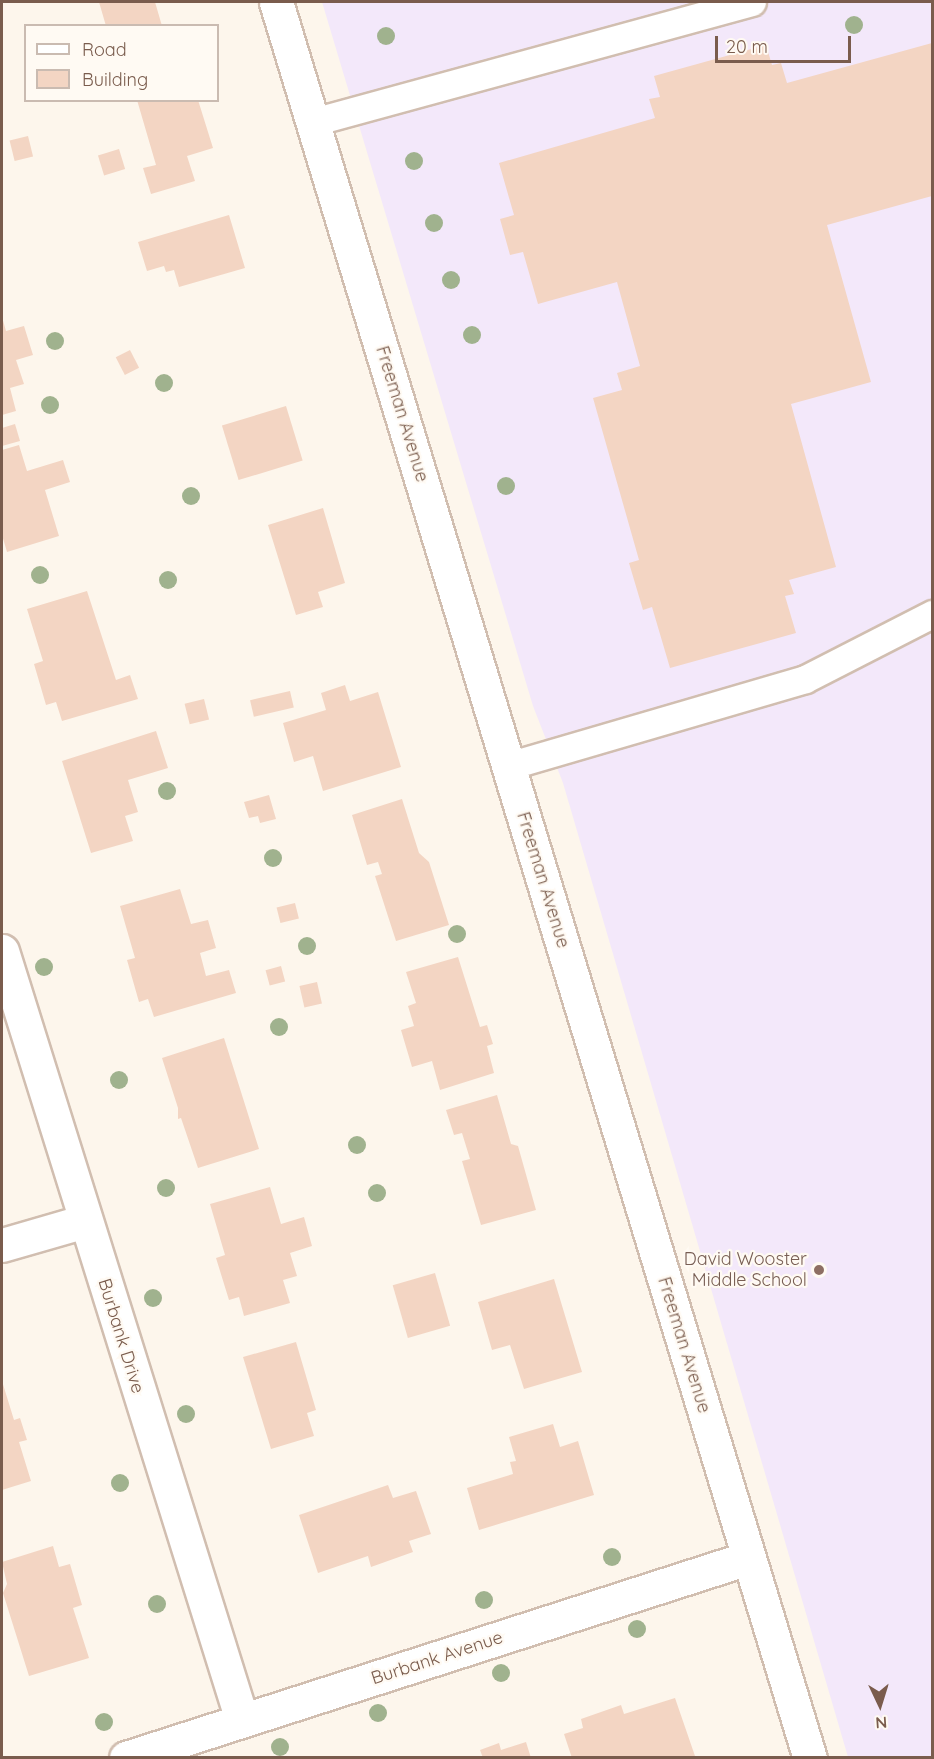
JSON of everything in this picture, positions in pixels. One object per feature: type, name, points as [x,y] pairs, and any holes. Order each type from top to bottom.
[{"type":"street","name":"Freeman Avenue","points":[[276,2],[810,1758]]},
{"type":"street","name":"Burbank Drive","points":[[2,951],[242,1720]]},
{"type":"street","points":[[2,1245],[85,1221]]},
{"type":"street","name":"Burbank Avenue","points":[[126,1758],[748,1558]]},
{"type":"lane","points":[[313,123],[752,2]]},
{"type":"lane","points":[[508,766],[805,679],[933,614]]},
{"type":"shaded area","name":"David Wooster Middle School","points":[[322,2],[932,2],[932,1757],[848,1757],[563,783],[533,706]]},
{"type":"building","points":[[99,2],[155,2],[161,24],[105,24]]},
{"type":"building","points":[[932,43],[932,196],[827,225],[871,382],[791,404],[836,567],[789,580],[794,594],[785,596],[796,633],[670,668],[652,607],[643,610],[629,563],[639,560],[593,398],[622,390],[617,373],[640,366],[617,282],[538,304],[523,252],[510,255],[500,219],[514,215],[499,163],[655,118],[649,99],[660,97],[654,76],[766,45],[772,65],[781,63],[787,83]]},
{"type":"building","points":[[138,102],[199,102],[213,148],[187,156],[195,181],[151,194],[143,168],[156,165]]},
{"type":"building","points":[[28,136],[33,156],[15,161],[10,141]]},
{"type":"building","points":[[119,149],[125,169],[104,176],[98,155]]},
{"type":"building","points":[[229,215],[245,268],[179,287],[174,270],[166,272],[164,266],[147,271],[138,242]]},
{"type":"building","points":[[2,317],[6,331],[24,326],[33,355],[16,360],[24,384],[10,388],[16,411],[2,415]]},
{"type":"building","points":[[130,350],[139,368],[125,375],[116,357]]},
{"type":"building","points":[[286,406],[303,461],[239,480],[222,426]]},
{"type":"building","points":[[15,424],[20,441],[2,446],[2,428]]},
{"type":"building","points":[[19,445],[27,471],[63,460],[70,482],[45,490],[59,536],[7,552],[2,535],[2,450]]},
{"type":"building","points":[[323,508],[345,583],[318,592],[323,607],[296,615],[268,525]]},
{"type":"building","points":[[87,591],[116,680],[130,675],[138,699],[62,721],[56,702],[46,705],[34,664],[43,661],[27,609]]},
{"type":"building","points":[[345,685],[350,701],[378,692],[401,767],[323,791],[313,756],[294,762],[283,723],[326,710],[321,693]]},
{"type":"building","points":[[290,691],[294,708],[254,717],[250,700]]},
{"type":"building","points":[[204,699],[209,719],[190,724],[185,704]]},
{"type":"building","points":[[156,731],[168,768],[128,780],[138,812],[125,816],[133,841],[91,853],[62,761]]},
{"type":"building","points":[[269,795],[276,819],[260,823],[258,816],[249,818],[244,802]]},
{"type":"building","points":[[402,799],[419,853],[429,862],[449,925],[396,941],[375,876],[382,874],[378,862],[367,865],[352,815]]},
{"type":"building","points":[[180,889],[191,924],[208,920],[216,948],[200,953],[206,976],[229,970],[236,993],[154,1017],[148,999],[139,1002],[127,960],[135,958],[120,906]]},
{"type":"building","points":[[295,903],[299,919],[280,923],[277,908]]},
{"type":"building","points":[[458,957],[480,1027],[487,1025],[493,1044],[487,1046],[494,1073],[440,1090],[432,1061],[412,1067],[401,1030],[414,1026],[408,1006],[416,1003],[406,972]]},
{"type":"building","points":[[281,966],[285,981],[270,986],[266,970]]},
{"type":"building","points":[[317,982],[322,1003],[304,1007],[299,986]]},
{"type":"building","points":[[224,1038],[259,1149],[198,1168],[181,1118],[178,1119],[178,1108],[162,1058]]},
{"type":"building","points":[[497,1095],[511,1144],[518,1146],[536,1210],[481,1225],[462,1161],[470,1159],[462,1133],[454,1135],[446,1110]]},
{"type":"building","points":[[270,1187],[281,1224],[304,1217],[312,1246],[290,1253],[297,1276],[283,1280],[290,1303],[244,1316],[239,1297],[229,1300],[216,1258],[225,1255],[210,1204]]},
{"type":"building","points":[[435,1273],[450,1326],[408,1338],[393,1285]]},
{"type":"building","points":[[554,1279],[582,1372],[524,1389],[510,1345],[492,1350],[478,1302]]},
{"type":"building","points":[[296,1342],[316,1410],[307,1413],[314,1436],[271,1449],[243,1357]]},
{"type":"building","points":[[2,1381],[14,1420],[20,1418],[27,1440],[19,1442],[31,1481],[2,1490]]},
{"type":"building","points":[[553,1424],[560,1447],[578,1441],[594,1495],[479,1530],[467,1488],[513,1474],[510,1462],[516,1461],[509,1437]]},
{"type":"building","points":[[388,1485],[393,1498],[416,1491],[431,1534],[409,1541],[413,1552],[371,1567],[368,1556],[318,1573],[299,1515]]},
{"type":"building","points":[[53,1546],[59,1567],[70,1564],[82,1605],[73,1608],[89,1658],[29,1676],[3,1593],[7,1584],[2,1562]]},
{"type":"building","points":[[675,1698],[695,1756],[572,1758],[564,1734],[583,1728],[581,1719],[621,1705],[624,1714]]},
{"type":"building","points":[[526,1742],[531,1758],[483,1758],[480,1750],[499,1743],[501,1750]]},
{"type":"place","name":"David Wooster Middle School","points":[[819,1270]]}]
